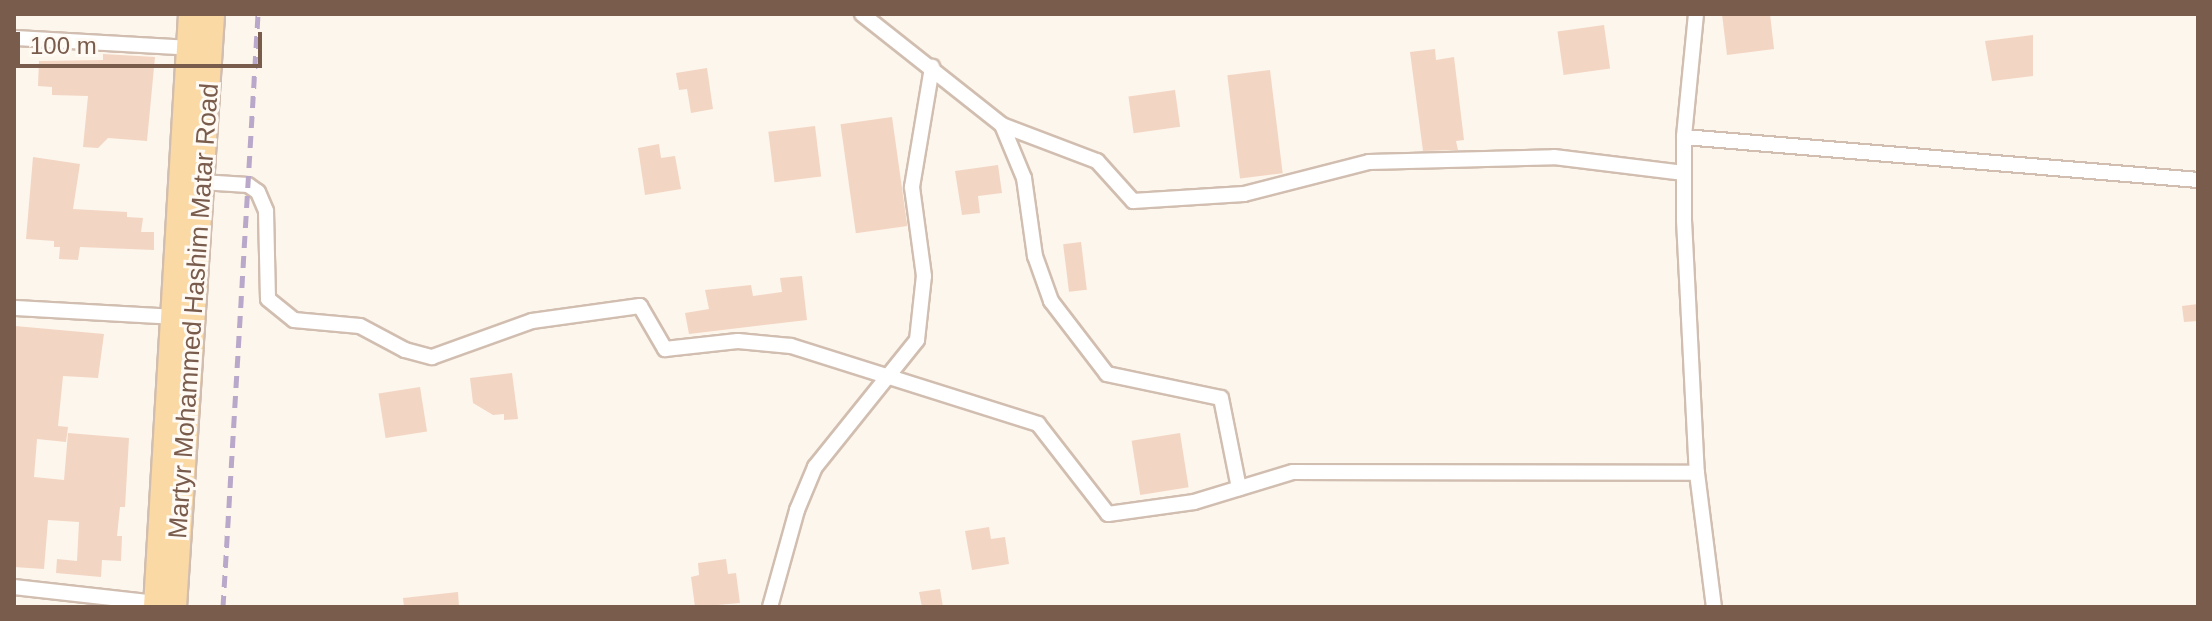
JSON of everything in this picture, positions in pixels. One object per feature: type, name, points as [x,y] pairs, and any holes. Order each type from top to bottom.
[{"type":"main road","name":"Martyr Mohammed Hashim Matar Road","points":[[162,606],[201,182],[200,49],[191,14]]},
{"type":"main road","name":"Martyr Mohammed Hashim Matar Road","points":[[162,606],[174,317],[200,49],[212,14]]},
{"type":"street","points":[[862,14],[1002,125],[1097,161],[1133,201],[1244,194],[1369,162],[1554,157],[1684,173]]},
{"type":"street","points":[[1696,14],[1684,137],[1684,173],[1697,473],[1714,607]]},
{"type":"street","points":[[14,38],[200,49]]},
{"type":"street","points":[[770,607],[808,481],[886,375],[908,355],[923,316],[924,276],[912,187],[932,67]]},
{"type":"street","points":[[1002,125],[1024,178],[1035,256],[1051,301],[1107,374],[1221,398],[1239,488]]},
{"type":"street","points":[[1684,137],[2198,180]]},
{"type":"street","points":[[201,182],[248,185],[264,201],[268,299],[294,320],[360,326],[420,356],[445,357],[532,321],[640,306],[665,349],[738,341],[791,346],[1038,424],[1108,514],[1194,502],[1293,472],[1697,473]]},
{"type":"street","points":[[14,308],[174,317]]},
{"type":"street","points":[[14,587],[162,606]]},
{"type":"building","points":[[1722,14],[1770,14],[1774,49],[1727,55]]},
{"type":"building","points":[[1604,25],[1610,69],[1564,75],[1557,32]]},
{"type":"building","points":[[2033,35],[2033,76],[1992,81],[1985,41]]},
{"type":"building","points":[[1435,49],[1436,60],[1454,57],[1464,140],[1456,141],[1458,150],[1423,151],[1410,52]]},
{"type":"building","points":[[103,54],[155,57],[147,141],[108,138],[98,148],[83,147],[88,96],[52,95],[52,87],[38,86],[39,61],[103,60]]},
{"type":"building","points":[[707,68],[713,109],[691,113],[687,89],[679,90],[676,73]]},
{"type":"building","points":[[1270,70],[1283,173],[1240,178],[1227,75]]},
{"type":"building","points":[[1175,90],[1180,127],[1134,133],[1128,97]]},
{"type":"building","points":[[892,117],[907,226],[856,233],[841,124]]},
{"type":"building","points":[[815,126],[821,177],[775,182],[768,132]]},
{"type":"building","points":[[659,144],[661,158],[675,156],[681,189],[645,195],[638,148]]},
{"type":"building","points":[[33,157],[80,164],[73,209],[127,212],[127,217],[143,218],[141,232],[154,232],[154,250],[80,247],[78,260],[59,259],[60,247],[54,247],[54,241],[26,239]]},
{"type":"building","points":[[998,165],[1002,193],[978,196],[980,213],[962,215],[955,171]]},
{"type":"building","points":[[1081,242],[1087,290],[1069,292],[1063,244]]},
{"type":"building","points":[[802,276],[807,320],[689,334],[685,313],[709,309],[705,290],[751,285],[753,296],[782,292],[780,278]]},
{"type":"building","points":[[2198,304],[2198,321],[2184,322],[2182,306]]},
{"type":"building","points":[[15,326],[104,334],[98,378],[63,376],[58,426],[68,427],[66,442],[37,439],[34,477],[64,480],[68,433],[129,438],[125,507],[120,507],[117,536],[122,536],[121,561],[102,560],[101,577],[56,573],[57,559],[77,561],[79,522],[48,520],[44,569],[14,567]]},
{"type":"building","points":[[512,373],[518,419],[504,420],[504,414],[493,415],[473,403],[470,378]]},
{"type":"building","points":[[420,387],[427,431],[386,438],[379,394]]},
{"type":"building","points":[[1180,433],[1189,487],[1140,495],[1132,441]]},
{"type":"building","points":[[989,527],[991,539],[1005,537],[1009,564],[972,570],[965,531]]},
{"type":"building","points":[[726,559],[728,574],[736,573],[740,603],[695,607],[691,577],[699,575],[698,563]]},
{"type":"building","points":[[940,589],[943,607],[922,607],[919,592]]},
{"type":"building","points":[[458,592],[459,607],[404,607],[403,598]]},
{"type":"railway","points":[[223,607],[258,14]]}]
